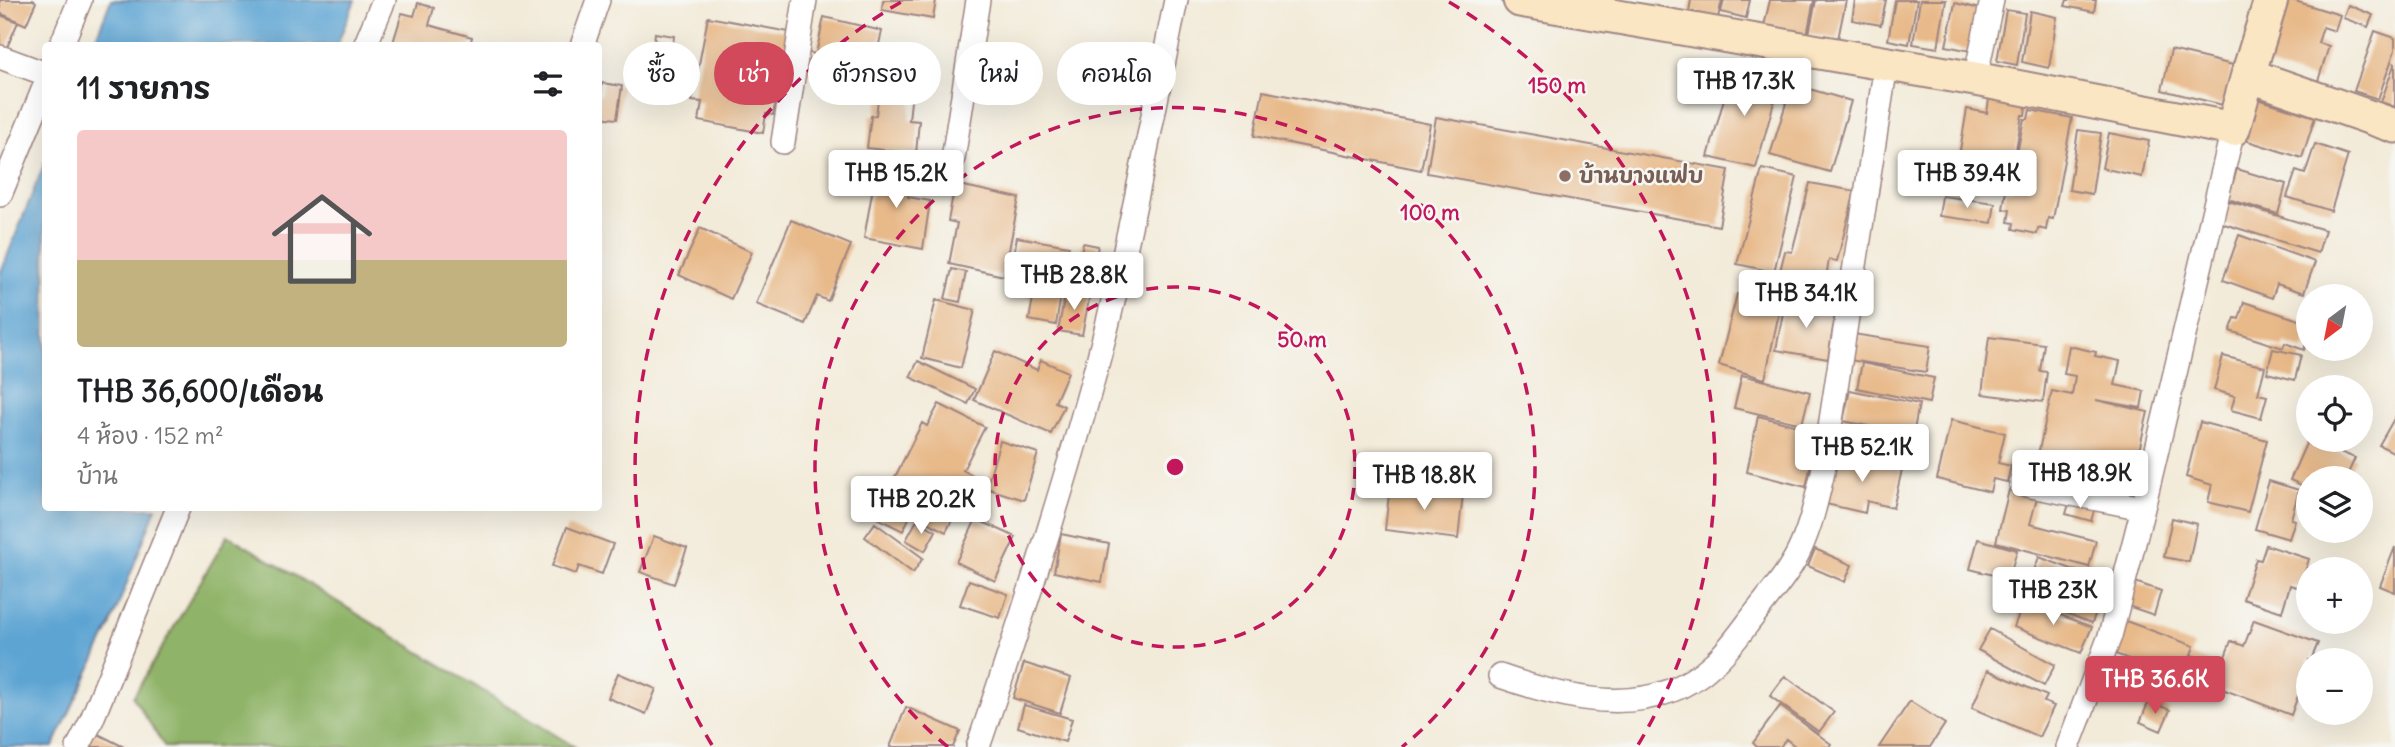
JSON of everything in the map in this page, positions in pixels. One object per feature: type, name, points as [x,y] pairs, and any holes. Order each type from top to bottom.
[{"type":"street","points":[[63,42],[80,0]]},
{"type":"street","points":[[367,42],[384,0]]},
{"type":"street","points":[[583,42],[598,0]]},
{"type":"street","points":[[783,142],[805,0]]},
{"type":"street","points":[[953,159],[978,0]]},
{"type":"street","points":[[978,747],[1027,605],[1098,359],[1147,147],[1176,0]]},
{"type":"street","points":[[1520,0],[1642,10],[1886,65],[1976,79],[2233,129]]},
{"type":"street","points":[[1976,79],[1992,0]]},
{"type":"street","points":[[2068,747],[2109,636],[2143,508],[2233,129],[2271,0]]},
{"type":"street","points":[[0,57],[42,73]]},
{"type":"street","points":[[1500,676],[1553,694],[1587,700],[1622,701],[1665,693],[1690,682],[1713,664],[1734,642],[1788,571],[1807,530],[1824,472],[1886,65]]},
{"type":"street","points":[[2248,75],[2395,126]]},
{"type":"street","points":[[0,195],[42,93]]},
{"type":"street","points":[[2021,484],[2143,508]]},
{"type":"street","points":[[78,747],[90,724],[176,511]]},
{"type":"green space","points":[[228,535],[575,747],[165,747],[133,697]]},
{"type":"water","points":[[111,0],[355,0],[338,42],[94,42]]},
{"type":"water","points":[[42,169],[42,511],[155,511],[109,629],[53,747],[0,747],[0,274]]},
{"type":"building","points":[[0,0],[36,2],[26,25],[0,13]]},
{"type":"building","points":[[883,0],[936,0],[933,19],[882,10]]},
{"type":"building","points":[[1691,0],[1722,0],[1718,18],[1689,11]]},
{"type":"building","points":[[1724,0],[1750,0],[1746,18],[1721,12]]},
{"type":"building","points":[[1770,0],[1814,0],[1807,35],[1764,26]]},
{"type":"building","points":[[1816,0],[1846,0],[1838,39],[1809,34]]},
{"type":"building","points":[[1855,0],[1886,0],[1881,25],[1852,20]]},
{"type":"building","points":[[1895,0],[1917,0],[1909,44],[1888,40]]},
{"type":"building","points":[[1920,0],[1946,0],[1938,48],[1913,44]]},
{"type":"building","points":[[2067,0],[2096,0],[2094,12],[2065,6]]},
{"type":"building","points":[[2285,0],[2340,15],[2335,31],[2323,27],[2318,43],[2329,46],[2318,81],[2265,64]]},
{"type":"building","points":[[418,3],[434,8],[429,25],[472,37],[471,42],[393,42],[402,13],[414,16]]},
{"type":"building","points":[[1955,3],[1980,9],[1971,51],[1946,46]]},
{"type":"building","points":[[2348,5],[2373,15],[2368,27],[2343,18]]},
{"type":"building","points":[[2006,10],[2025,13],[2017,65],[1997,61]]},
{"type":"building","points":[[2030,11],[2057,17],[2049,68],[2022,62]]},
{"type":"building","points":[[0,15],[18,22],[5,52],[0,50]]},
{"type":"building","points":[[708,17],[789,32],[787,42],[714,42],[714,105],[775,105],[773,115],[766,114],[763,133],[699,121],[702,102],[700,59]]},
{"type":"building","points":[[824,17],[882,31],[879,42],[819,42]]},
{"type":"building","points":[[2375,31],[2395,38],[2395,50],[2378,99],[2354,91]]},
{"type":"building","points":[[655,33],[674,36],[673,42],[654,42]]},
{"type":"building","points":[[2171,50],[2233,65],[2223,105],[2162,90]]},
{"type":"building","points":[[808,52],[808,73],[801,71]]},
{"type":"building","points":[[2395,62],[2395,107],[2381,102]]},
{"type":"building","points":[[1733,66],[1780,80],[1756,168],[1708,157]]},
{"type":"building","points":[[602,83],[622,86],[617,119],[602,117]]},
{"type":"building","points":[[1792,84],[1851,101],[1830,172],[1770,155]]},
{"type":"building","points":[[1263,91],[1430,124],[1421,170],[1254,136]]},
{"type":"building","points":[[1989,99],[2026,106],[2012,172],[1958,162],[1967,109],[1987,113]]},
{"type":"building","points":[[2258,99],[2315,117],[2302,158],[2245,140]]},
{"type":"building","points":[[877,105],[911,105],[909,120],[919,121],[916,154],[867,148],[871,116],[876,115]]},
{"type":"building","points":[[2030,110],[2072,118],[2053,219],[2048,218],[2046,230],[2038,228],[2037,234],[2013,229],[2014,223],[2008,222],[2010,210],[2003,209],[2006,190],[2012,191],[2017,163],[2022,164],[2024,154],[2017,153],[2024,119],[2028,119]]},
{"type":"building","points":[[1436,117],[1729,170],[1719,226],[1427,173]]},
{"type":"building","points":[[2078,130],[2101,133],[2092,194],[2069,190]]},
{"type":"building","points":[[2109,133],[2149,141],[2142,177],[2102,168]]},
{"type":"building","points":[[2315,144],[2348,155],[2331,211],[2287,197],[2296,171],[2305,174]]},
{"type":"building","points":[[877,165],[913,171],[908,197],[930,201],[923,249],[864,238]]},
{"type":"building","points":[[1762,169],[1797,177],[1774,272],[1737,264]]},
{"type":"building","points":[[2237,169],[2286,184],[2278,214],[2228,199]]},
{"type":"building","points":[[1810,183],[1855,191],[1837,261],[1829,260],[1824,289],[1778,279],[1785,251],[1792,252]]},
{"type":"building","points":[[955,184],[1019,198],[1004,276],[949,264],[957,223],[948,221]]},
{"type":"building","points":[[1942,196],[1995,203],[1992,223],[1939,216]]},
{"type":"building","points":[[2228,201],[2325,230],[2318,253],[2221,223]]},
{"type":"building","points":[[791,220],[851,245],[828,301],[817,296],[805,324],[756,304]]},
{"type":"building","points":[[700,228],[752,252],[731,299],[679,275]]},
{"type":"building","points":[[2239,235],[2315,262],[2307,284],[2296,284],[2296,290],[2277,284],[2272,298],[2223,280]]},
{"type":"building","points":[[1017,237],[1069,246],[1056,325],[1029,320],[1033,298],[1007,293]]},
{"type":"building","points":[[1083,243],[1098,246],[1095,262],[1080,258]]},
{"type":"building","points":[[952,269],[966,272],[960,302],[945,299]]},
{"type":"building","points":[[1066,290],[1090,294],[1082,335],[1058,331]]},
{"type":"building","points":[[1737,294],[1781,303],[1765,379],[1719,365]]},
{"type":"building","points":[[936,300],[975,310],[961,368],[922,358]]},
{"type":"building","points":[[1785,302],[1836,309],[1828,359],[1776,350]]},
{"type":"building","points":[[2244,302],[2296,319],[2296,347],[2285,343],[2283,348],[2230,331],[2235,318],[2239,319]]},
{"type":"building","points":[[1853,334],[1930,346],[1926,372],[1849,360]]},
{"type":"building","points":[[1989,337],[2044,344],[2040,371],[2047,372],[2043,402],[1982,394]]},
{"type":"building","points":[[2069,346],[2096,352],[2095,356],[2120,361],[2115,385],[2144,391],[2141,408],[2096,400],[2148,412],[2136,463],[2098,455],[2091,486],[2034,473],[2052,391],[2072,395],[2075,376],[2064,374]]},
{"type":"building","points":[[2273,349],[2296,354],[2296,361],[2300,361],[2295,380],[2267,373]]},
{"type":"building","points":[[995,351],[1037,370],[1041,360],[1068,372],[1055,402],[1064,406],[1051,434],[974,400]]},
{"type":"building","points":[[2223,356],[2265,367],[2258,394],[2267,396],[2261,418],[2231,410],[2235,396],[2214,390]]},
{"type":"building","points":[[918,361],[975,389],[968,404],[910,377]]},
{"type":"building","points":[[1862,363],[1934,378],[1929,403],[1857,388]]},
{"type":"building","points":[[1742,375],[1810,392],[1802,424],[1734,408]]},
{"type":"building","points":[[1850,390],[1919,404],[1913,435],[1843,421]]},
{"type":"building","points":[[939,404],[985,427],[963,470],[974,476],[946,532],[911,514],[903,531],[875,517],[922,423],[927,426]]},
{"type":"building","points":[[1758,416],[1818,431],[1806,487],[1747,472]]},
{"type":"building","points":[[2395,417],[2395,453],[2379,445]]},
{"type":"building","points":[[1951,420],[2005,433],[1998,463],[2011,466],[2007,482],[1993,479],[1990,492],[1937,479]]},
{"type":"building","points":[[2200,422],[2267,440],[2248,512],[2208,502],[2212,485],[2186,477]]},
{"type":"building","points":[[1852,426],[1904,439],[1898,466],[1846,452]]},
{"type":"building","points":[[1000,441],[1038,453],[1024,500],[986,488]]},
{"type":"building","points":[[2302,452],[2340,452],[2355,458],[2351,466],[2296,466]]},
{"type":"building","points":[[1838,454],[1902,470],[1893,508],[1867,501],[1865,513],[1826,504]]},
{"type":"building","points":[[2296,466],[2296,483],[2290,480]]},
{"type":"building","points":[[2269,481],[2296,489],[2291,519],[2295,520],[2289,539],[2255,529]]},
{"type":"building","points":[[1390,485],[1463,494],[1458,539],[1385,530]]},
{"type":"building","points":[[2009,490],[2037,498],[2030,524],[2096,541],[2089,567],[1996,542]]},
{"type":"building","points":[[2070,500],[2095,507],[2091,521],[2066,514]]},
{"type":"building","points":[[2172,518],[2197,524],[2189,562],[2164,557]]},
{"type":"building","points":[[976,519],[1016,537],[995,581],[956,562]]},
{"type":"building","points":[[917,520],[936,531],[925,551],[906,540]]},
{"type":"building","points":[[875,523],[923,558],[913,573],[865,537]]},
{"type":"building","points":[[567,527],[613,544],[602,574],[579,566],[576,574],[552,566]]},
{"type":"building","points":[[1061,534],[1109,544],[1102,582],[1054,572]]},
{"type":"building","points":[[654,536],[687,548],[674,584],[640,572]]},
{"type":"building","points":[[1978,539],[2017,550],[2009,579],[1970,569]]},
{"type":"building","points":[[2266,545],[2303,557],[2296,557],[2296,587],[2290,585],[2282,612],[2243,599],[2256,559],[2261,560]]},
{"type":"building","points":[[2395,547],[2395,592],[2380,586]]},
{"type":"building","points":[[1815,549],[1852,565],[1845,582],[1808,566]]},
{"type":"building","points":[[2039,557],[2107,582],[2092,623],[2024,598]]},
{"type":"building","points":[[969,580],[1008,594],[1000,618],[960,605]]},
{"type":"building","points":[[2135,582],[2161,591],[2154,615],[2128,606]]},
{"type":"building","points":[[2024,601],[2092,627],[2081,653],[2014,627]]},
{"type":"building","points":[[2123,620],[2194,646],[2191,655],[2209,662],[2201,687],[2113,653]]},
{"type":"building","points":[[2254,620],[2318,643],[2316,648],[2296,648],[2296,701],[2291,715],[2214,686],[2231,641],[2244,646]]},
{"type":"building","points":[[1990,629],[2055,665],[2044,686],[1978,650]]},
{"type":"building","points":[[2128,662],[2181,683],[2175,699],[2121,677]]},
{"type":"building","points":[[1024,663],[1071,678],[1060,713],[1013,698]]},
{"type":"building","points":[[1988,670],[2047,696],[2044,702],[2054,706],[2039,737],[1972,708]]},
{"type":"building","points":[[618,673],[656,689],[646,714],[608,698]]},
{"type":"building","points":[[1785,676],[1834,712],[1819,732],[1770,696]]},
{"type":"building","points":[[1910,701],[1945,724],[1930,747],[1879,747]]},
{"type":"building","points":[[2149,701],[2170,710],[2161,731],[2140,722]]},
{"type":"building","points":[[1024,705],[1072,719],[1065,742],[1018,727]]},
{"type":"building","points":[[1780,706],[1831,744],[1829,747],[1796,747],[1786,739],[1780,747],[1757,747],[1753,743]]},
{"type":"building","points":[[906,707],[960,731],[953,747],[890,747]]},
{"type":"building","points":[[94,732],[124,747],[86,747]]},
{"type":"place","name":"บ้านบางแฟบ","points":[[1565,176]]}]
